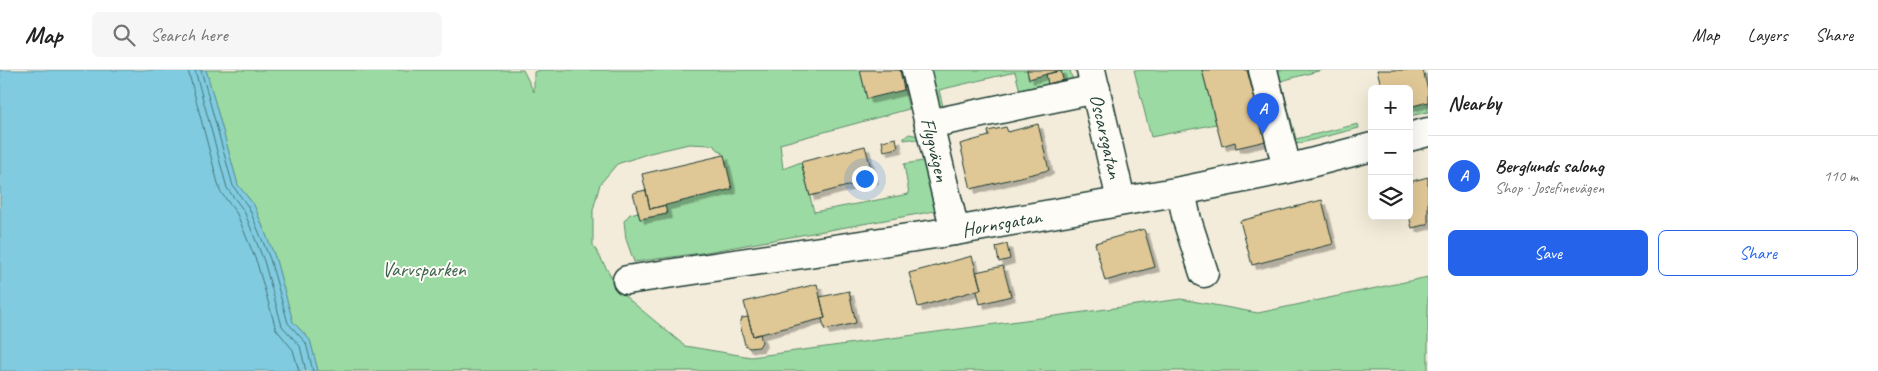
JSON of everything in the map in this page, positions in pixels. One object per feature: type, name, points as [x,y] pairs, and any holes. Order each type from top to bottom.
[{"type":"street","name":"Flygvägen","points":[[916,70],[955,231]]},
{"type":"street","points":[[1263,70],[1287,169]]},
{"type":"street","points":[[929,124],[1094,80]]},
{"type":"street","name":"Oscarsgatan","points":[[1094,80],[1121,200]]},
{"type":"street","points":[[1413,136],[1428,132]]},
{"type":"street","name":"Hornsgatan","points":[[627,280],[955,231],[1121,200],[1181,191],[1287,169],[1368,148]]},
{"type":"street","points":[[1181,191],[1187,220],[1204,273]]},
{"type":"green space","name":"Varvsparken","points":[[206,70],[523,70],[534,92],[534,72],[541,70],[860,70],[867,98],[904,90],[909,109],[780,144],[783,169],[801,162],[814,212],[909,194],[904,164],[923,161],[921,141],[904,140],[904,138],[909,134],[924,137],[941,210],[701,253],[634,262],[626,239],[624,221],[630,214],[638,212],[640,219],[667,214],[665,205],[732,189],[724,155],[713,145],[689,144],[650,153],[617,164],[600,184],[593,210],[593,245],[620,292],[685,346],[751,357],[1181,299],[1258,313],[1428,277],[1428,371],[318,371],[310,340],[293,322],[275,257],[254,205],[238,185]]},
{"type":"green space","points":[[925,70],[1027,70],[1029,79],[1046,74],[1048,84],[1063,80],[1061,71],[1070,70],[1074,84],[1022,99],[1015,72],[939,90],[945,115],[937,115]]},
{"type":"green space","points":[[1134,70],[1202,70],[1216,124],[1151,137]]},
{"type":"green space","points":[[1273,70],[1322,70],[1281,81],[1296,139],[1358,124],[1359,128],[1293,145]]},
{"type":"green space","points":[[1428,102],[1428,112],[1413,115],[1413,106]]},
{"type":"water","points":[[0,70],[206,70],[238,185],[254,205],[275,257],[293,322],[310,340],[318,371],[0,371]]},
{"type":"building","points":[[860,70],[900,70],[904,90],[867,99]]},
{"type":"building","points":[[1027,70],[1062,70],[1029,79]]},
{"type":"building","points":[[1202,70],[1247,70],[1266,141],[1236,148],[1235,142],[1222,146]]},
{"type":"building","points":[[1377,70],[1423,70],[1428,90],[1428,102],[1413,106],[1413,85],[1381,85]]},
{"type":"building","points":[[1061,71],[1063,80],[1048,84],[1046,74]]},
{"type":"building","points":[[1038,124],[1049,170],[971,189],[960,144],[989,136],[988,131],[1006,127],[1008,132]]},
{"type":"building","points":[[896,138],[898,148],[884,151],[882,141]]},
{"type":"building","points":[[865,146],[874,179],[810,196],[801,162]]},
{"type":"building","points":[[724,155],[732,189],[650,209],[642,174]]},
{"type":"building","points":[[1428,177],[1428,224],[1412,228],[1410,220],[1413,220],[1413,181]]},
{"type":"building","points":[[646,190],[650,209],[665,205],[667,214],[640,219],[633,193]]},
{"type":"building","points":[[1322,200],[1333,244],[1252,265],[1240,221]]},
{"type":"building","points":[[1144,229],[1155,267],[1105,281],[1095,243]]},
{"type":"building","points":[[1007,244],[1010,259],[999,262],[996,247]]},
{"type":"building","points":[[972,256],[981,289],[918,307],[909,273]]},
{"type":"building","points":[[1003,266],[1011,296],[980,304],[977,291],[981,289],[976,272]]},
{"type":"building","points":[[817,284],[825,318],[753,336],[744,302]]},
{"type":"building","points":[[849,291],[856,323],[825,330],[822,319],[825,318],[820,297]]},
{"type":"building","points":[[748,317],[753,336],[760,334],[762,342],[759,347],[749,348],[745,345],[740,324],[742,318]]},
{"type":"place","name":"Berglunds salong","points":[[1263,134]]}]
